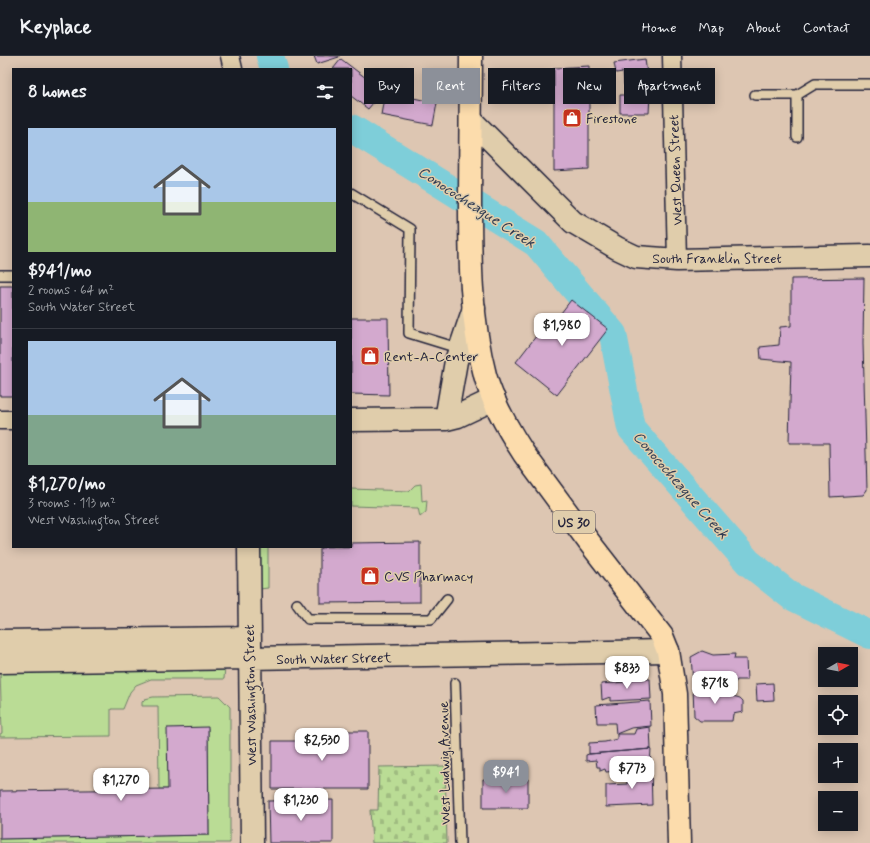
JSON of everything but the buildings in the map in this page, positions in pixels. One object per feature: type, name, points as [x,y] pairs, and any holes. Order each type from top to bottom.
[{"type":"highway","name":"US 30","points":[[471,56],[470,245],[478,345],[486,377],[494,399],[514,439],[524,454],[589,542],[662,636],[668,652],[675,694],[678,843]]},
{"type":"street","points":[[230,56],[233,68]]},
{"type":"street","name":"West Queen Street","points":[[672,56],[677,260]]},
{"type":"street","name":"South Franklin Street","points":[[471,120],[573,222],[617,248],[636,257],[677,260],[870,256]]},
{"type":"street","points":[[446,419],[456,361],[474,308]]},
{"type":"street","points":[[352,420],[446,419],[458,416],[494,399]]},
{"type":"street","points":[[0,420],[12,420]]},
{"type":"street","name":"West Washington Street","points":[[249,548],[252,843]]},
{"type":"street","name":"South Water Street","points":[[0,641],[250,649],[668,652]]},
{"type":"street","name":"South Water Street","points":[[0,662],[250,649]]},
{"type":"lane","points":[[755,95],[797,95],[815,84],[870,84]]},
{"type":"lane","points":[[797,95],[797,137]]},
{"type":"lane","points":[[352,194],[410,229],[409,333],[461,349]]},
{"type":"lane","points":[[0,275],[12,275]]},
{"type":"lane","points":[[297,604],[308,619],[431,619],[446,599]]},
{"type":"lane","name":"West Ludwig Avenue","points":[[456,683],[460,843]]},
{"type":"green space","points":[[421,484],[422,501],[427,500],[426,512],[420,517],[418,508],[352,506],[352,489],[409,491],[415,485]]},
{"type":"green space","points":[[260,548],[268,548],[268,588],[260,589]]},
{"type":"green space","points":[[225,667],[224,679],[151,679],[136,685],[130,692],[123,709],[111,709],[111,736],[0,737],[0,734],[2,733],[0,672]]},
{"type":"green space","points":[[219,696],[230,707],[230,843],[0,843],[0,839],[209,835],[208,728],[168,789],[159,789],[158,706],[142,706],[142,702],[145,699],[153,697]]},
{"type":"green space","points":[[445,766],[447,843],[372,843],[370,810],[378,810],[379,767]]},
{"type":"waterway","name":"Conococheague Creek","points":[[270,56],[274,68]]},
{"type":"waterway","name":"Conococheague Creek","points":[[352,129],[536,243],[613,334],[631,428],[748,562],[791,596],[870,635]]},
{"type":"place","name":"Firestone","points":[[572,118]]},
{"type":"place","name":"Rent-A-Center","points":[[370,356]]},
{"type":"place","name":"CVS Pharmacy","points":[[370,576]]}]
